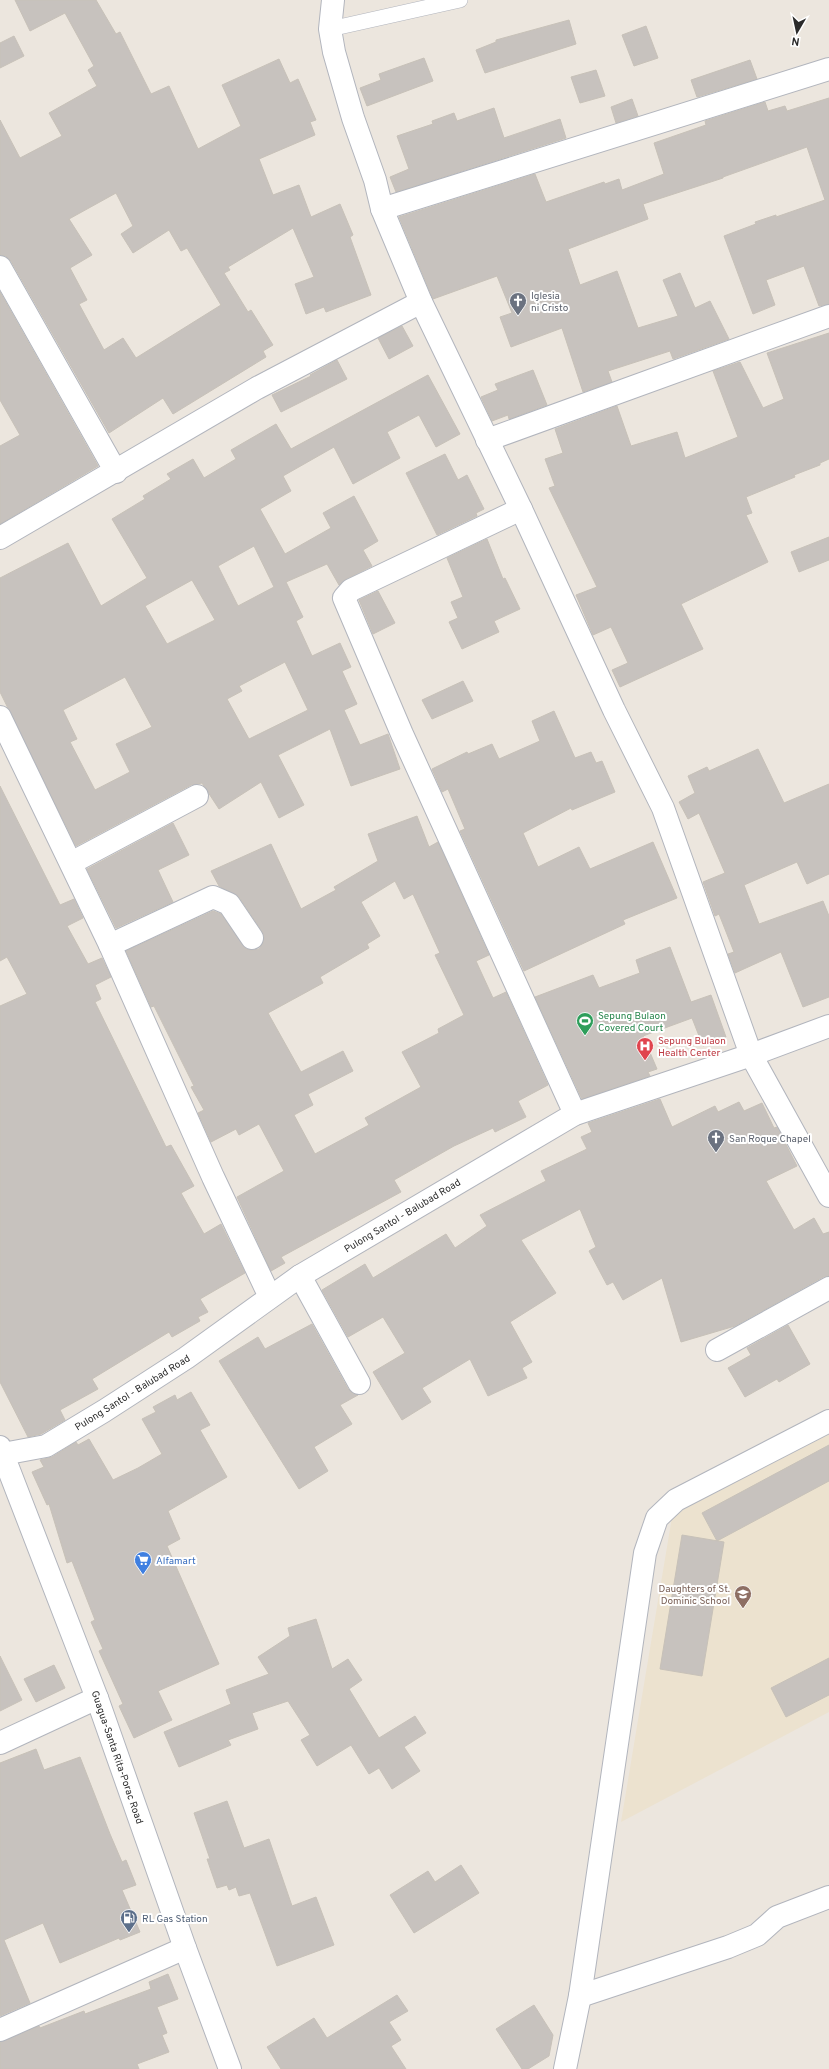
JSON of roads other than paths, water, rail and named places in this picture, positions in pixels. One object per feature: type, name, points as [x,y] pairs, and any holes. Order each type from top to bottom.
[{"type":"street","points":[[333,0],[330,29],[334,52],[352,118],[375,180],[382,209],[421,302],[521,509],[614,710],[663,808],[751,1055],[829,1196]]},
{"type":"street","points":[[382,209],[829,69]]},
{"type":"street","points":[[0,267],[116,472]]},
{"type":"street","points":[[0,538],[116,472],[257,388],[421,302]]},
{"type":"street","points":[[487,440],[829,316]]},
{"type":"street","points":[[521,509],[351,590],[344,598],[402,734],[575,1114]]},
{"type":"street","points":[[0,718],[110,944],[213,1177],[270,1296]]},
{"type":"street","points":[[70,863],[197,796]]},
{"type":"street","points":[[110,944],[213,897],[229,904],[252,938]]},
{"type":"street","name":"Pulong Santol - Balubad Road","points":[[1,1452],[46,1446],[104,1411],[186,1358],[270,1296],[300,1276],[575,1114],[751,1055],[829,1026]]},
{"type":"street","points":[[300,1276],[359,1383]]},
{"type":"street","points":[[717,1350],[829,1288]]},
{"type":"street","points":[[564,2069],[580,1996],[645,1553],[657,1518],[676,1500],[829,1421]]},
{"type":"street","name":"Guagua-Santa Rita-Porac Road","points":[[1,1452],[97,1698],[185,1948],[230,2069]]},
{"type":"street","points":[[0,1743],[97,1698]]},
{"type":"street","points":[[580,1996],[728,1947],[757,1935],[777,1917],[829,1897]]},
{"type":"street","points":[[0,2030],[185,1948]]},
{"type":"lane","points":[[330,29],[460,0]]},
{"type":"place","name":"Iglesia ni Cristo","points":[[518,316]]},
{"type":"place","name":"Sepung Bulaon Covered Court","points":[[585,1036]]},
{"type":"place","name":"Sepung Bulaon Health Center","points":[[645,1061]]},
{"type":"place","name":"San Roque Chapel","points":[[716,1153]]},
{"type":"place","name":"Alfamart","points":[[143,1575]]},
{"type":"place","name":"Daughters of St. Dominic School","points":[[743,1609]]},
{"type":"place","name":"RL Gas Station","points":[[129,1933]]}]
